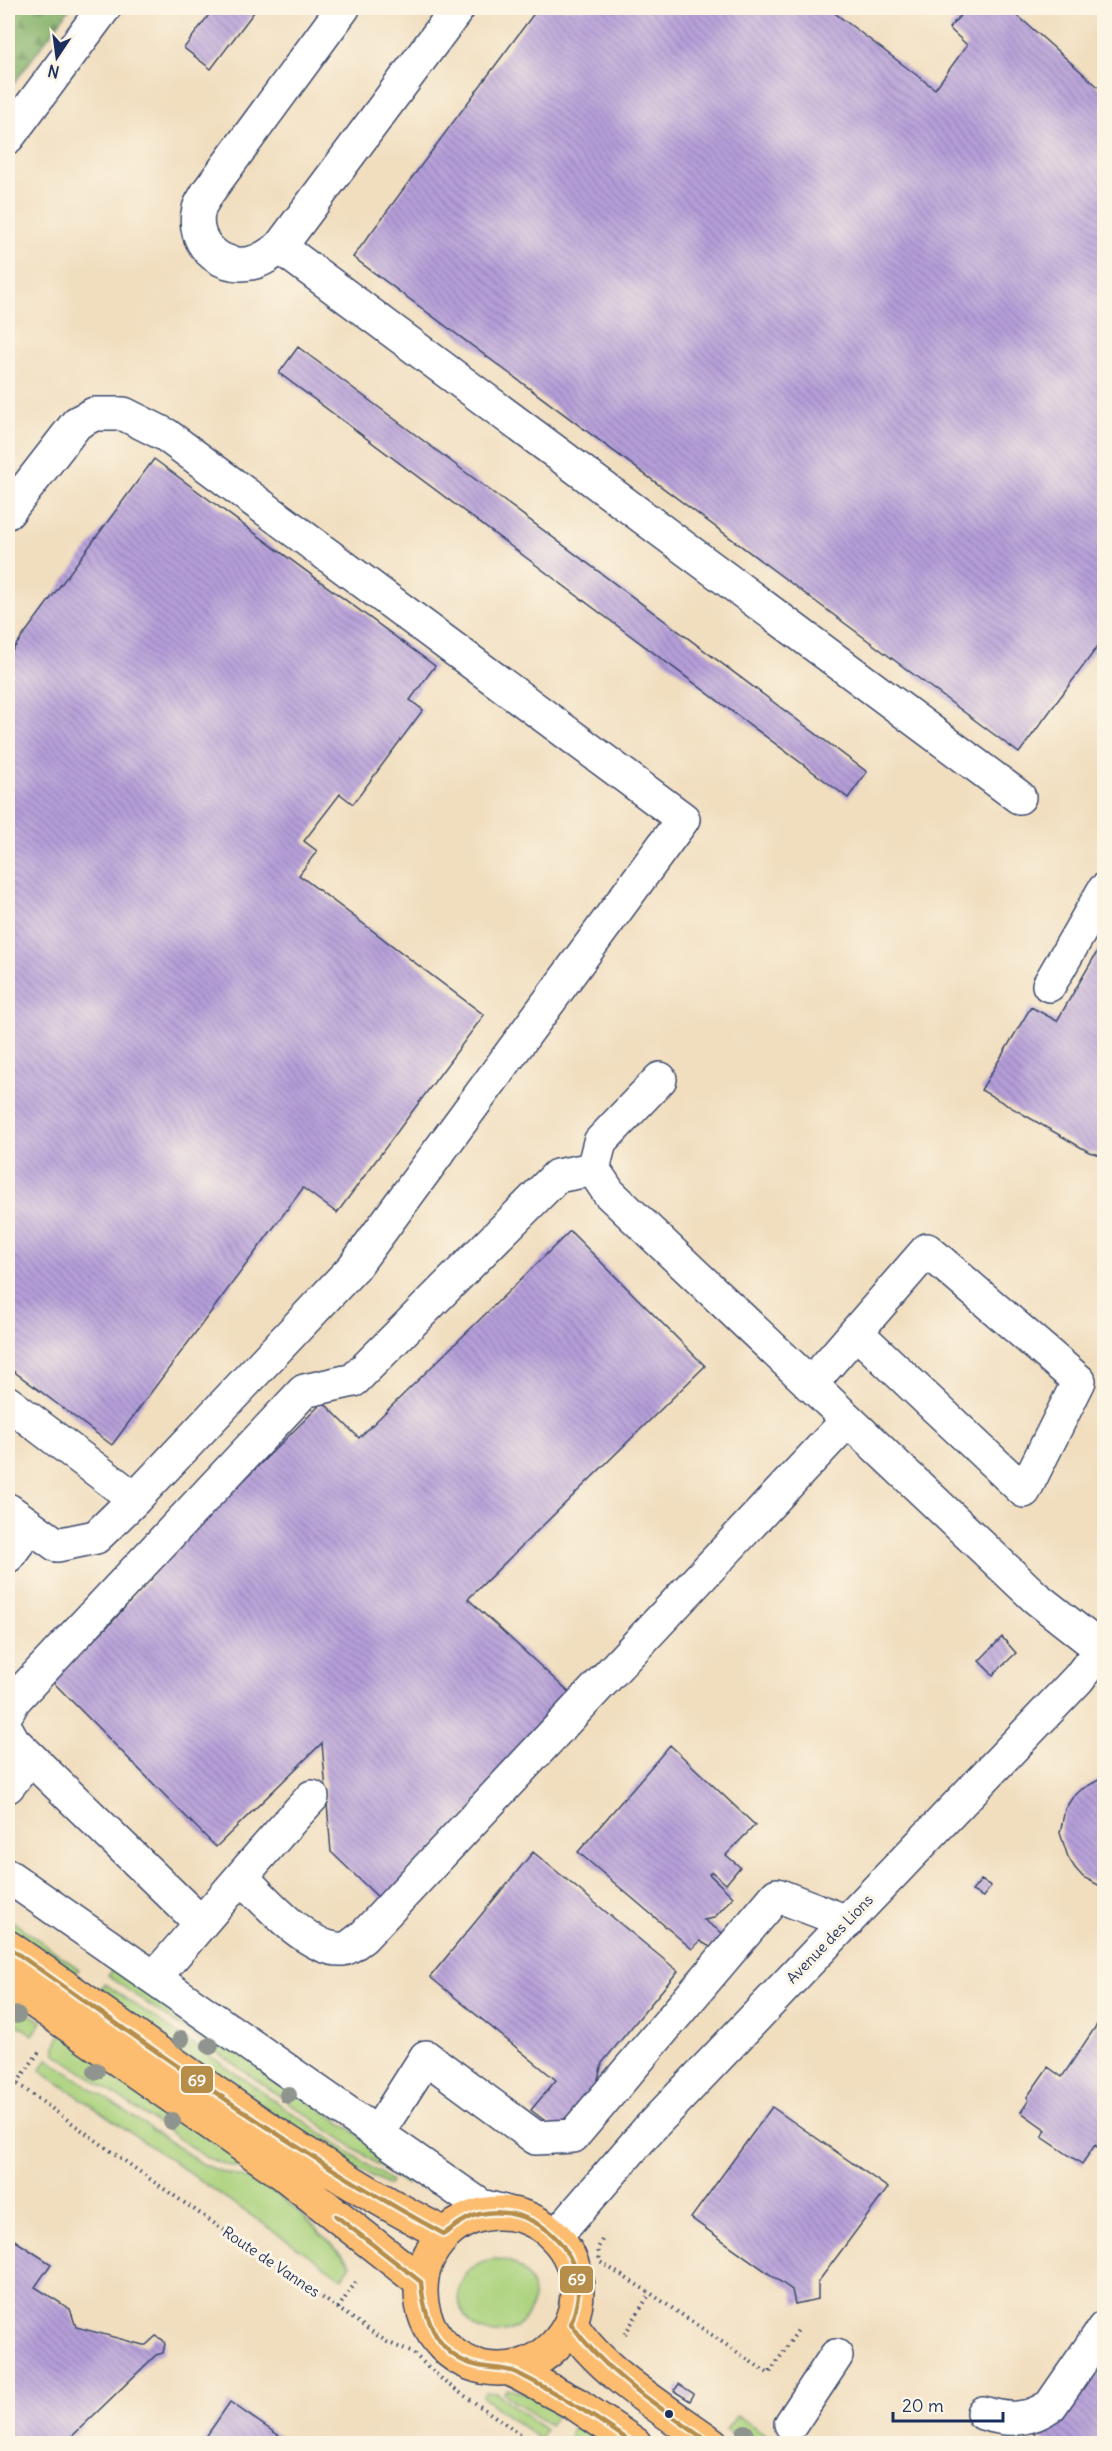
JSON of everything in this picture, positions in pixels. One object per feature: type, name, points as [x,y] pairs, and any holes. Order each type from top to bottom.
[{"type":"main road","points":[[8,1947],[241,2111],[404,2213],[444,2234]]},
{"type":"main road","points":[[8,1983],[284,2174],[421,2282]]},
{"type":"main road","points":[[504,2212],[532,2218],[556,2236],[572,2260],[578,2287],[577,2306],[571,2324],[560,2341],[546,2354],[529,2364],[510,2369],[471,2364],[449,2352],[430,2327],[422,2305],[421,2282],[428,2256],[444,2234],[461,2222],[481,2214],[504,2212]]},
{"type":"main road","points":[[571,2324],[580,2340],[604,2364],[712,2444]]},
{"type":"main road","points":[[510,2369],[576,2404],[635,2444]]},
{"type":"street","points":[[8,137],[104,8]]},
{"type":"street","points":[[343,8],[208,192],[199,208],[197,226],[200,240],[210,253],[222,260],[236,264],[252,263],[266,258],[280,247],[458,8]]},
{"type":"street","points":[[280,247],[1019,797]]},
{"type":"street","points":[[8,512],[77,423],[94,414],[124,414],[166,435],[683,819],[354,1267],[135,1499],[96,1537],[57,1545],[19,1518],[8,1556]]},
{"type":"street","points":[[1049,985],[1104,890]]},
{"type":"street","points":[[660,1079],[600,1142],[593,1169],[609,1193],[1035,1597],[1103,1647]]},
{"type":"street","points":[[8,1712],[22,1691],[304,1391],[354,1380],[558,1176],[593,1169]]},
{"type":"street","points":[[810,1385],[927,1250],[1079,1381],[1024,1491],[856,1332]]},
{"type":"street","points":[[8,1403],[135,1499]]},
{"type":"street","points":[[242,1877],[309,1939],[329,1948],[346,1949],[363,1937],[847,1420]]},
{"type":"street","name":"Avenue des Lions","points":[[556,2236],[646,2132],[1078,1679],[1103,1647]]},
{"type":"street","points":[[8,1732],[13,1741],[30,1758],[201,1923]]},
{"type":"street","points":[[8,1786],[30,1758]]},
{"type":"street","points":[[154,1978],[312,1797]]},
{"type":"street","points":[[8,1876],[481,2206],[504,2212]]},
{"type":"street","points":[[377,2134],[426,2057],[536,2138],[573,2136],[777,1894],[847,1922]]},
{"type":"street","points":[[983,2413],[1005,2420],[1039,2414],[1051,2405],[1104,2328]]},
{"type":"street","points":[[791,2424],[836,2356]]},
{"type":"path","name":"Route de Vannes","points":[[8,2077],[154,2182],[387,2342],[413,2353],[446,2383],[535,2444]]},
{"type":"path","points":[[603,2238],[598,2248],[600,2262],[769,2374],[798,2330]]},
{"type":"green space","points":[[8,8],[70,8],[8,91]]},
{"type":"green space","points":[[8,1918],[79,1969],[72,1980],[8,1937]]},
{"type":"green space","points":[[116,1966],[414,2174],[407,2185],[108,1976]]},
{"type":"green space","points":[[104,1983],[391,2181],[389,2185],[320,2149],[95,1996]]},
{"type":"green space","points":[[8,1999],[42,2022],[33,2035],[8,2018]]},
{"type":"green space","points":[[62,2033],[248,2166],[233,2167],[207,2158],[55,2053]]},
{"type":"green space","points":[[48,2059],[203,2164],[218,2171],[249,2179],[276,2194],[299,2212],[351,2264],[342,2278],[40,2070]]},
{"type":"green space","points":[[489,2259],[503,2259],[517,2265],[527,2275],[533,2289],[533,2303],[527,2317],[517,2327],[503,2333],[489,2333],[475,2327],[465,2317],[459,2303],[459,2289],[465,2275],[475,2265]]},
{"type":"green space","points":[[507,2389],[535,2395],[562,2408],[549,2425],[507,2396],[504,2392]]},
{"type":"green space","points":[[497,2393],[545,2430],[539,2439],[484,2398],[483,2394]]},
{"type":"green space","points":[[737,2415],[778,2443],[744,2443],[726,2430]]},
{"type":"green space","points":[[580,2420],[614,2443],[576,2443],[569,2439],[570,2432]]},
{"type":"building","points":[[214,8],[257,8],[211,69],[184,48]]},
{"type":"building","points":[[538,8],[828,8],[935,89],[967,45],[949,28],[967,8],[1009,8],[1104,92],[1104,638],[1019,753],[353,257]]},
{"type":"building","points":[[298,347],[867,772],[848,798],[279,373]]},
{"type":"building","points":[[154,459],[435,666],[410,700],[423,710],[353,804],[340,794],[304,841],[317,851],[299,875],[484,1015],[337,1213],[303,1188],[112,1445],[8,1367],[8,656]]},
{"type":"building","points":[[1104,940],[1104,1156],[1089,1152],[981,1090],[1031,1007],[1057,1021]]},
{"type":"building","points":[[570,1231],[705,1366],[468,1599],[576,1699],[385,1904],[331,1852],[322,1743],[216,1847],[52,1681],[113,1621],[178,1545],[323,1402],[359,1438]]},
{"type":"building","points":[[1002,1637],[1016,1653],[993,1675],[979,1661]]},
{"type":"building","points":[[670,1745],[755,1825],[726,1855],[740,1867],[726,1884],[712,1872],[709,1874],[733,1897],[714,1918],[704,1920],[725,1935],[715,1950],[700,1941],[692,1949],[578,1852]]},
{"type":"building","points":[[1104,1777],[1104,1888],[1083,1877],[1075,1868],[1068,1857],[1060,1833],[1065,1809],[1072,1798],[1082,1789]]},
{"type":"building","points":[[533,1852],[678,1971],[602,2063],[594,2095],[562,2134],[531,2110],[556,2080],[430,1977]]},
{"type":"building","points":[[981,1880],[991,1886],[983,1897],[972,1891]]},
{"type":"building","points":[[1100,2020],[1104,2023],[1104,2152],[1095,2145],[1082,2164],[1042,2137],[1046,2130],[1021,2112],[1029,2100],[1027,2097],[1048,2067],[1062,2077]]},
{"type":"building","points":[[772,2107],[888,2188],[818,2282],[818,2299],[795,2304],[792,2290],[691,2218]]},
{"type":"building","points":[[8,2236],[51,2264],[35,2287],[70,2309],[76,2327],[143,2345],[156,2336],[165,2344],[163,2353],[156,2355],[64,2444],[8,2444]]},
{"type":"building","points":[[1104,2336],[1104,2444],[1048,2444],[1034,2433]]},
{"type":"building","points":[[679,2384],[694,2394],[690,2401],[674,2391]]},
{"type":"building","points":[[230,2402],[291,2444],[201,2444]]},
{"type":"transit line","name":"69","points":[[8,1947],[276,2133],[387,2202],[444,2234],[470,2217],[498,2212],[533,2221],[548,2231],[570,2258],[576,2275],[578,2297],[571,2324],[585,2342],[618,2375],[654,2404],[711,2444]]},
{"type":"transit line","name":"69","points":[[336,2216],[421,2282],[430,2323],[443,2346],[453,2355],[465,2362],[505,2369],[519,2374],[578,2407],[634,2444]]}]
